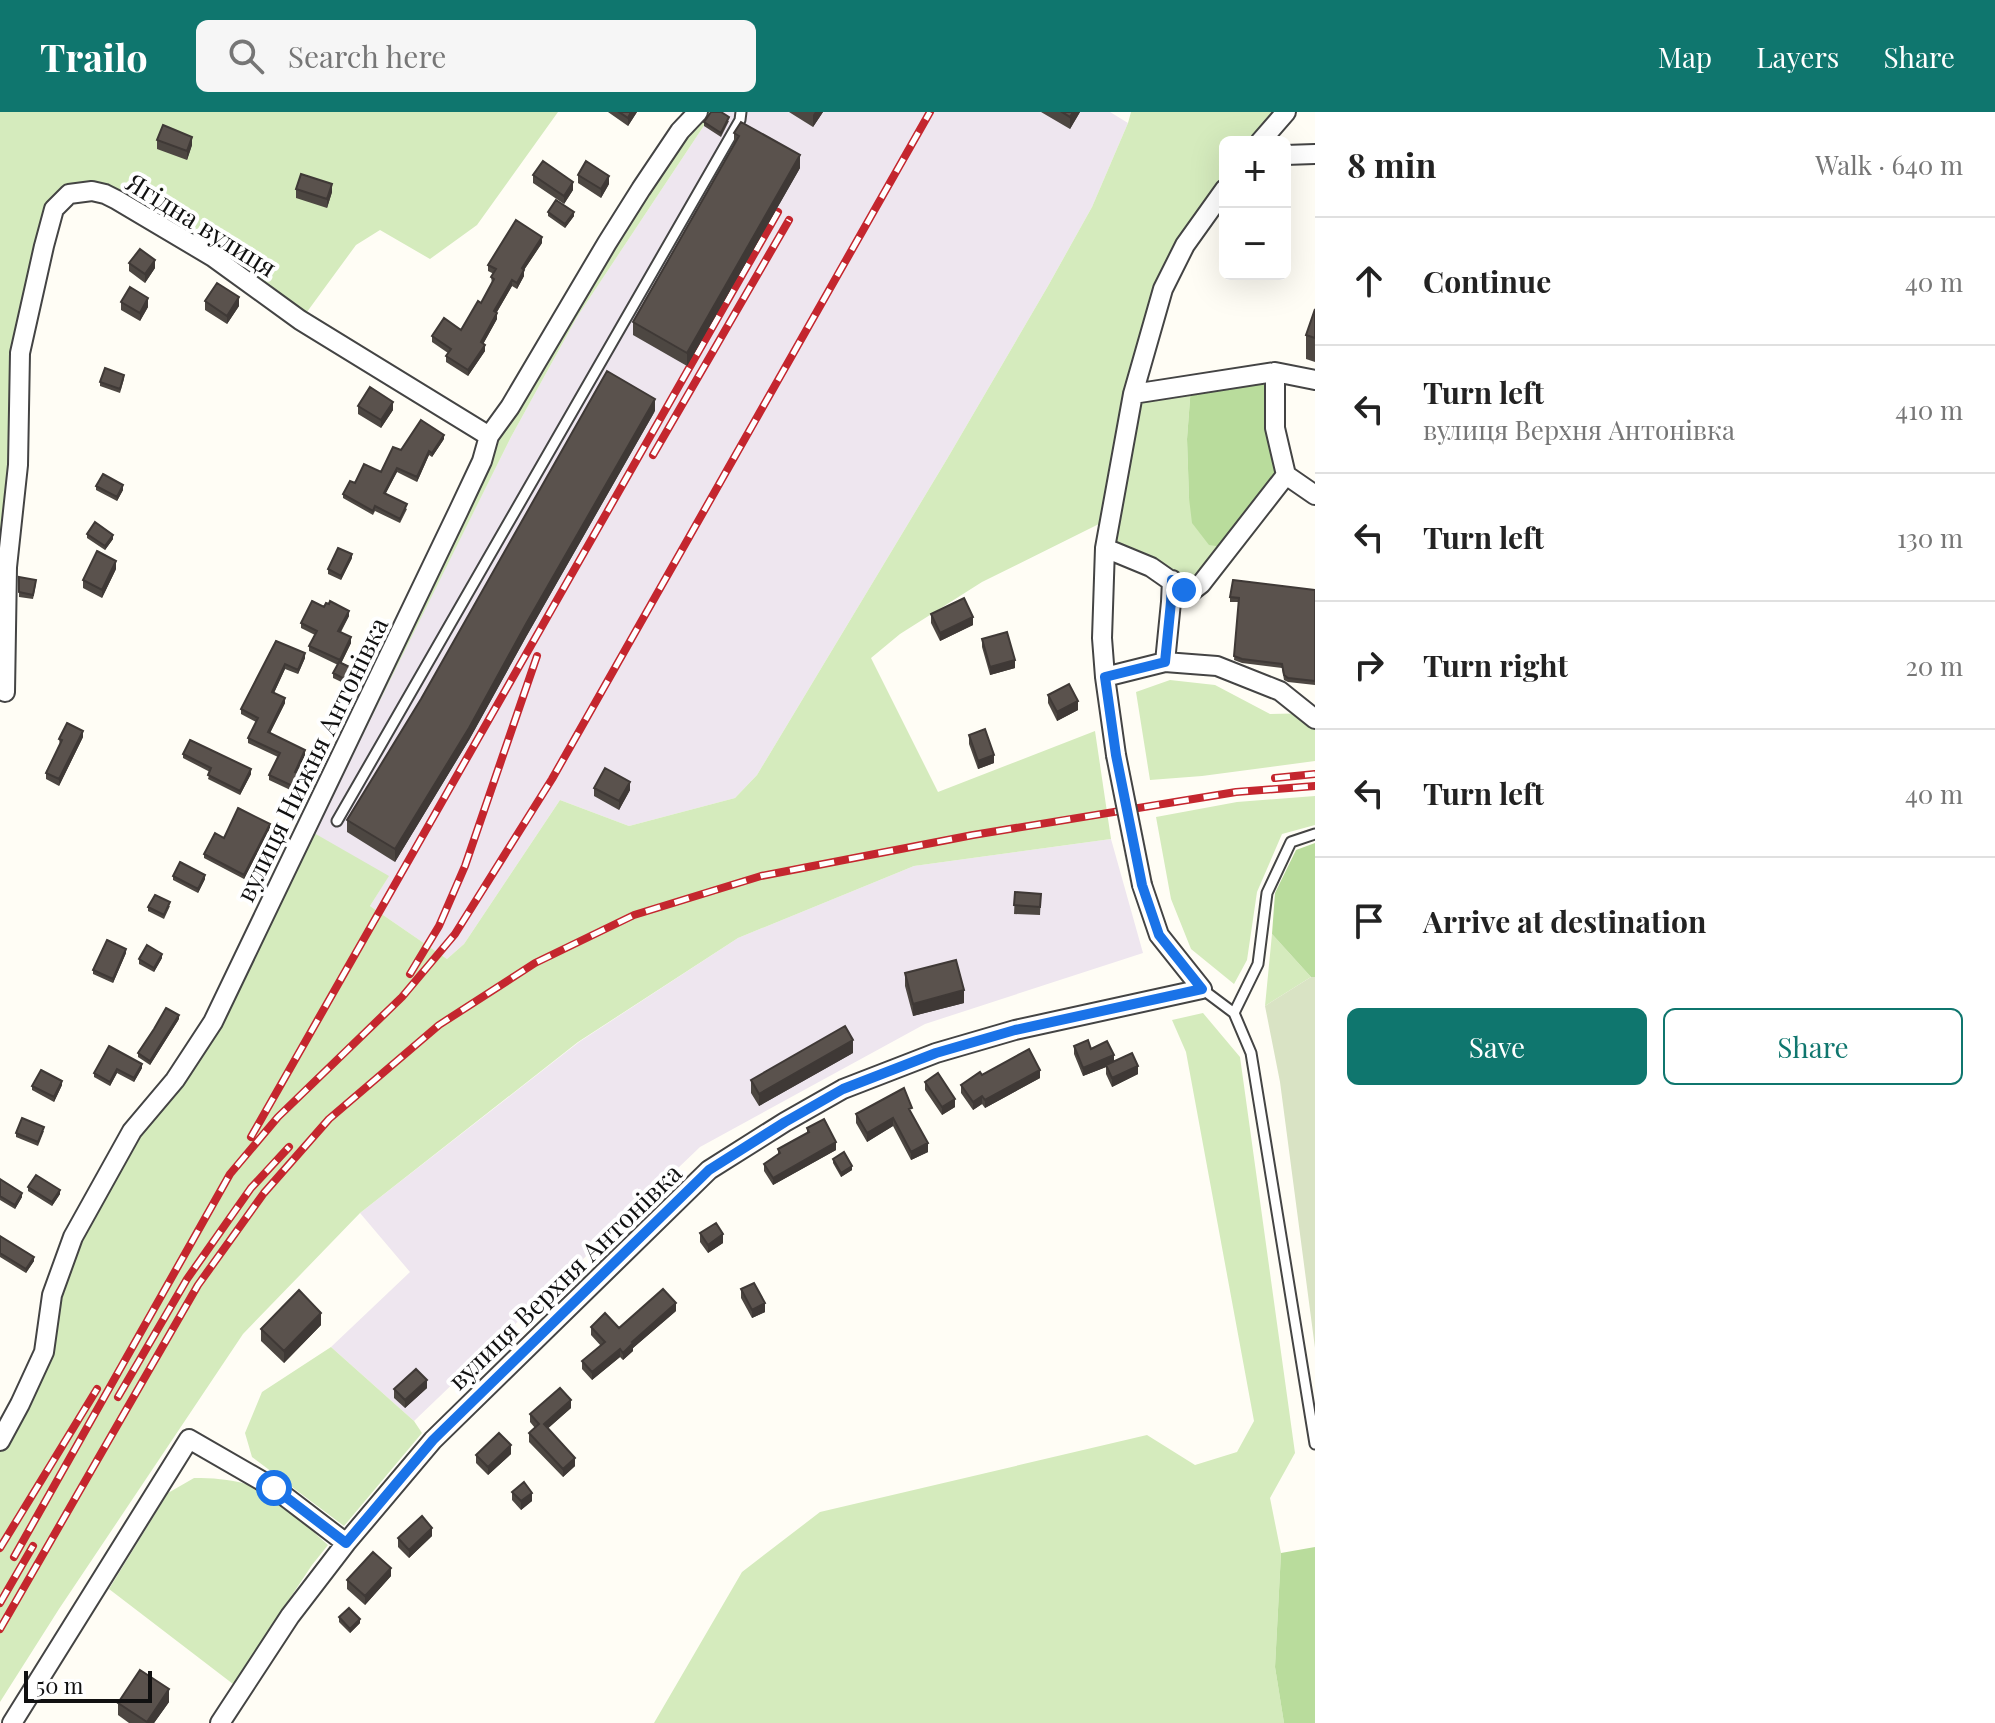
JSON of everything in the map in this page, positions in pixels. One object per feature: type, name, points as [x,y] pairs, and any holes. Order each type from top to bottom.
[{"type":"street","name":"вулиця Нижня Антонівка","points":[[0,1441],[44,1352],[52,1295],[73,1237],[132,1131],[175,1080],[213,1022],[458,512],[482,461],[489,436],[510,407],[624,216],[680,131],[698,112]]},
{"type":"street","points":[[1265,136],[1286,112]]},
{"type":"street","points":[[1291,155],[1315,154]]},
{"type":"street","name":"Ягідна вулиця","points":[[5,692],[7,567],[18,465],[20,353],[54,209],[69,194],[92,191],[117,200],[213,257],[300,320],[489,436]]},
{"type":"street","points":[[1202,989],[1159,935],[1142,885],[1116,755],[1102,638],[1105,548],[1133,394],[1163,289],[1185,245],[1219,197]]},
{"type":"street","points":[[1133,394],[1275,372],[1315,380]]},
{"type":"street","points":[[1275,372],[1275,428],[1286,475],[1315,495]]},
{"type":"street","points":[[1105,548],[1151,567],[1184,590],[1192,591],[1201,584],[1286,475]]},
{"type":"street","points":[[1165,662],[1172,580]]},
{"type":"street","points":[[1105,677],[1165,662],[1217,666],[1280,691],[1315,719]]},
{"type":"street","name":"вулиця Верхня Антонівка","points":[[220,1723],[290,1616],[346,1543],[433,1440],[709,1170],[843,1089],[936,1053],[1015,1030],[1202,989]]},
{"type":"street","points":[[12,1723],[189,1439],[274,1488],[346,1543]]},
{"type":"lane","points":[[337,821],[740,120],[741,112]]},
{"type":"lane","points":[[1234,1013],[1258,964],[1267,893],[1291,842],[1315,834]]},
{"type":"lane","points":[[1202,989],[1234,1013],[1251,1053],[1315,1444]]},
{"type":"shaded area","points":[[713,112],[1110,112],[1128,123],[1092,207],[1048,286],[757,775],[735,798],[629,826],[560,800],[464,944],[447,959],[370,906],[388,877],[313,833],[511,437],[577,317]]},
{"type":"shaded area","points":[[1111,839],[1143,953],[925,1024],[700,1147],[414,1421],[331,1347],[410,1272],[360,1213],[579,1042],[738,938],[914,866]]},
{"type":"green space","points":[[0,112],[558,112],[477,225],[430,259],[380,230],[356,245],[304,316],[108,189],[49,206],[14,411],[0,568]]},
{"type":"green space","points":[[707,112],[713,112],[577,317],[511,437],[314,833],[389,876],[370,906],[447,959],[464,944],[560,800],[629,826],[735,798],[757,775],[1048,286],[1092,207],[1131,112],[1275,112],[1261,136],[1219,136],[1219,197],[1185,245],[1133,394],[1191,386],[1187,439],[1189,498],[1229,548],[1192,591],[1105,548],[1109,519],[982,582],[900,634],[871,658],[938,792],[1095,731],[1111,839],[914,866],[738,938],[578,1042],[360,1213],[243,1334],[0,1702],[0,1449],[77,1239],[136,1134],[180,1083],[496,440],[684,135]]},
{"type":"green space","points":[[1275,372],[1286,475],[1229,548],[1209,545],[1192,523],[1189,498],[1187,439],[1191,386]]},
{"type":"green space","points":[[1170,680],[1215,685],[1270,714],[1315,713],[1315,761],[1150,780],[1136,692]]},
{"type":"green space","points":[[1315,796],[1315,825],[1282,834],[1257,892],[1247,960],[1234,984],[1191,949],[1171,899],[1156,817],[1237,802]]},
{"type":"green space","points":[[1315,843],[1315,977],[1311,977],[1272,934],[1275,893],[1296,850]]},
{"type":"green space","points":[[1272,934],[1311,977],[1265,1006]]},
{"type":"green space","points":[[1315,977],[1315,1348],[1280,1082],[1265,1006]]},
{"type":"green space","points":[[1203,1013],[1240,1057],[1295,1453],[1270,1498],[1281,1553],[1275,1667],[1284,1723],[654,1723],[742,1572],[820,1512],[1147,1435],[1195,1465],[1237,1452],[1254,1421],[1186,1052],[1172,1020]]},
{"type":"green space","points":[[331,1347],[414,1421],[422,1433],[344,1526],[252,1457],[245,1433],[262,1392]]},
{"type":"green space","points":[[194,1478],[227,1480],[257,1488],[289,1510],[328,1545],[233,1684],[109,1589],[168,1493]]},
{"type":"green space","points":[[1315,1547],[1315,1723],[1284,1723],[1275,1667],[1281,1553]]},
{"type":"building","points":[[711,112],[721,112],[729,117],[721,133],[704,122]]},
{"type":"building","points":[[741,122],[800,155],[687,353],[633,322],[739,136],[734,133]]},
{"type":"building","points":[[163,125],[192,137],[187,151],[157,140]]},
{"type":"building","points":[[543,161],[573,182],[564,196],[533,175]]},
{"type":"building","points":[[586,161],[609,176],[601,189],[578,175]]},
{"type":"building","points":[[301,174],[332,184],[327,199],[296,189]]},
{"type":"building","points":[[556,200],[574,212],[565,224],[548,212]]},
{"type":"building","points":[[516,220],[542,237],[522,268],[524,270],[517,283],[512,280],[494,311],[497,313],[481,342],[485,345],[468,370],[446,356],[451,349],[432,336],[444,318],[461,330],[478,301],[481,303],[496,269],[488,265]]},
{"type":"building","points":[[140,249],[155,260],[145,274],[129,263]]},
{"type":"building","points":[[217,283],[239,297],[227,316],[205,301]]},
{"type":"building","points":[[130,287],[148,298],[140,313],[121,302]]},
{"type":"building","points":[[1315,309],[1315,338],[1306,335]]},
{"type":"building","points":[[105,368],[124,375],[120,389],[100,382]]},
{"type":"building","points":[[607,371],[655,399],[469,728],[395,849],[347,820],[421,699]]},
{"type":"building","points":[[370,387],[393,402],[381,420],[358,406]]},
{"type":"building","points":[[421,420],[444,435],[432,453],[429,451],[417,477],[397,468],[384,493],[407,504],[400,519],[375,506],[373,511],[343,494],[350,481],[355,483],[364,464],[381,472],[393,447],[401,450]]},
{"type":"building","points":[[103,474],[123,485],[117,497],[96,486]]},
{"type":"building","points":[[95,522],[113,535],[105,546],[87,534]]},
{"type":"building","points":[[338,548],[352,554],[341,576],[328,569]]},
{"type":"building","points":[[97,551],[116,561],[102,590],[83,580]]},
{"type":"building","points":[[19,577],[36,580],[33,595],[19,592]]},
{"type":"building","points":[[1233,580],[1315,590],[1315,681],[1288,678],[1284,675],[1282,664],[1234,656],[1239,598],[1230,597]]},
{"type":"building","points":[[964,598],[973,617],[940,633],[931,614]]},
{"type":"building","points":[[312,601],[324,607],[330,601],[349,611],[338,631],[351,637],[340,660],[309,646],[317,631],[301,623]]},
{"type":"building","points":[[1007,632],[1015,660],[990,667],[982,639]]},
{"type":"building","points":[[276,641],[305,653],[298,670],[285,664],[272,692],[285,698],[268,732],[305,750],[295,772],[307,778],[301,790],[269,775],[280,753],[248,738],[258,718],[241,709]]},
{"type":"building","points":[[339,662],[360,672],[354,684],[333,673]]},
{"type":"building","points":[[1069,684],[1078,701],[1057,712],[1048,695]]},
{"type":"building","points":[[67,723],[83,731],[59,779],[46,773]]},
{"type":"building","points":[[985,729],[994,755],[978,761],[969,735]]},
{"type":"building","points":[[190,740],[251,769],[240,791],[208,775],[211,768],[183,754]]},
{"type":"building","points":[[605,768],[630,782],[619,801],[594,788]]},
{"type":"building","points":[[238,808],[270,824],[244,875],[204,854],[215,833],[224,838]]},
{"type":"building","points":[[180,862],[205,875],[198,889],[173,876]]},
{"type":"building","points":[[1015,892],[1041,894],[1040,907],[1014,905]]},
{"type":"building","points":[[155,895],[170,902],[164,915],[148,907]]},
{"type":"building","points":[[107,940],[126,949],[113,979],[93,970]]},
{"type":"building","points":[[147,945],[162,954],[154,968],[139,959]]},
{"type":"building","points":[[956,960],[964,990],[913,1004],[905,973]]},
{"type":"building","points":[[166,1008],[179,1015],[150,1061],[138,1053]]},
{"type":"building","points":[[845,1026],[853,1040],[759,1094],[751,1080]]},
{"type":"building","points":[[1088,1040],[1091,1049],[1107,1041],[1114,1055],[1083,1068],[1074,1046]]},
{"type":"building","points":[[109,1046],[142,1064],[134,1078],[117,1069],[110,1082],[94,1073]]},
{"type":"building","points":[[1029,1049],[1040,1070],[985,1100],[982,1096],[973,1102],[961,1085],[980,1072],[982,1075]]},
{"type":"building","points":[[1132,1053],[1138,1066],[1112,1078],[1106,1065]]},
{"type":"building","points":[[41,1070],[62,1081],[54,1097],[32,1086]]},
{"type":"building","points":[[938,1073],[955,1099],[942,1107],[925,1082]]},
{"type":"building","points":[[904,1088],[912,1108],[909,1109],[928,1143],[911,1152],[893,1118],[867,1133],[856,1114]]},
{"type":"building","points":[[22,1118],[44,1127],[38,1142],[16,1133]]},
{"type":"building","points":[[824,1119],[836,1142],[773,1178],[764,1164],[780,1153],[778,1149],[809,1132],[807,1128]]},
{"type":"building","points":[[844,1152],[852,1166],[841,1173],[833,1159]]},
{"type":"building","points":[[36,1175],[60,1190],[52,1202],[28,1187]]},
{"type":"building","points":[[0,1179],[22,1193],[15,1205],[0,1196]]},
{"type":"building","points":[[716,1223],[723,1234],[708,1245],[700,1233]]},
{"type":"building","points":[[0,1236],[34,1257],[26,1269],[0,1253]]},
{"type":"building","points":[[754,1283],[765,1303],[752,1310],[741,1289]]},
{"type":"building","points":[[663,1289],[676,1303],[623,1353],[620,1349],[592,1372],[582,1361],[605,1342],[591,1327],[605,1313],[619,1328]]},
{"type":"building","points":[[299,1290],[321,1313],[284,1351],[261,1329]]},
{"type":"building","points":[[416,1369],[427,1380],[405,1400],[394,1389]]},
{"type":"building","points":[[560,1388],[571,1400],[544,1424],[575,1458],[563,1469],[529,1433],[539,1424],[530,1414]]},
{"type":"building","points":[[499,1433],[511,1445],[488,1467],[476,1455]]},
{"type":"building","points":[[524,1482],[532,1493],[521,1501],[512,1492]]},
{"type":"building","points":[[422,1516],[432,1528],[409,1550],[398,1538]]},
{"type":"building","points":[[373,1552],[391,1568],[365,1596],[347,1580]]},
{"type":"building","points":[[349,1608],[360,1619],[350,1629],[339,1617]]},
{"type":"building","points":[[140,1670],[169,1689],[147,1722],[118,1703]]},
{"type":"railway","points":[[14,1557],[230,1174],[278,1117],[402,997],[455,934],[552,779],[930,112]]},
{"type":"railway","points":[[251,1137],[778,212]]},
{"type":"railway","points":[[653,455],[789,220]]},
{"type":"railway","points":[[410,974],[439,926],[465,866],[537,656]]},
{"type":"railway","points":[[1275,778],[1315,774]]},
{"type":"railway","points":[[0,1629],[198,1285],[264,1193],[329,1119],[439,1025],[535,963],[634,915],[761,876],[973,835],[1236,792],[1315,786]]},
{"type":"railway","points":[[118,1397],[187,1279],[251,1188],[289,1147]]},
{"type":"railway","points":[[0,1548],[97,1389]]},
{"type":"railway","points":[[0,1603],[33,1546]]},
{"type":"route","points":[[274,1488],[346,1543],[433,1440],[709,1170],[843,1089],[936,1053],[1015,1030],[1202,989],[1159,935],[1142,885],[1116,755],[1105,677],[1165,662],[1172,580],[1184,590]]}]
